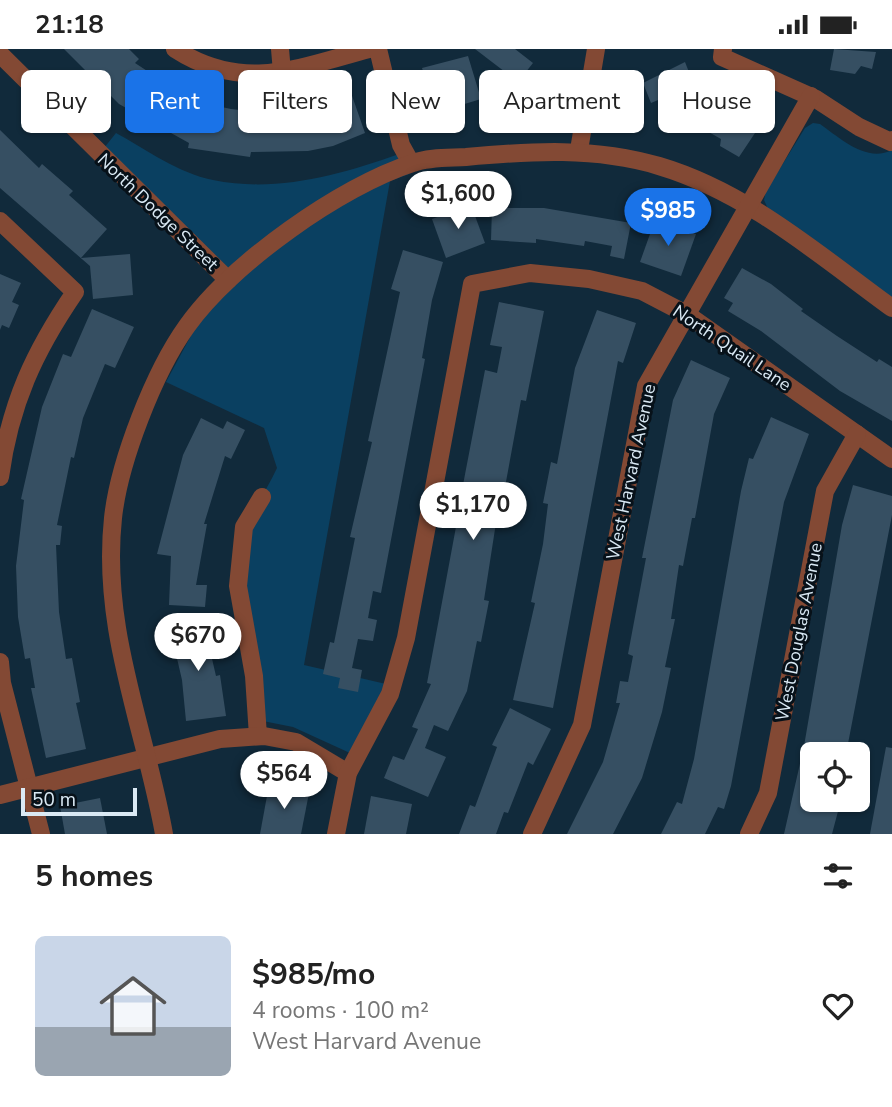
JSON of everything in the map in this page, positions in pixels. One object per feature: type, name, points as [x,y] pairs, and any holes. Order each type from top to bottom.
[{"type":"street","points":[[175,49],[200,65],[238,73]]},
{"type":"street","points":[[280,49],[282,70]]},
{"type":"street","points":[[290,70],[369,49]]},
{"type":"street","points":[[378,49],[401,145],[411,163]]},
{"type":"street","points":[[579,150],[596,49]]},
{"type":"street","points":[[722,53],[811,96],[892,141]]},
{"type":"street","name":"North Dodge Street","points":[[0,54],[228,280]]},
{"type":"street","name":"West Harvard Avenue","points":[[533,834],[582,725],[646,386],[811,96]]},
{"type":"street","points":[[164,834],[119,652],[112,582],[113,517],[131,443],[156,382],[186,327],[228,280],[301,223],[349,193],[411,163],[505,153],[579,150],[658,165],[748,205],[892,308]]},
{"type":"street","points":[[0,221],[75,292],[44,337],[18,398],[0,477]]},
{"type":"street","name":"North Quail Lane","points":[[348,773],[390,694],[406,638],[472,284],[530,273],[589,279],[642,291],[686,314],[892,459]]},
{"type":"street","name":"West Douglas Avenue","points":[[749,834],[768,793],[825,491],[857,434]]},
{"type":"street","points":[[258,736],[254,676],[238,586],[244,527],[262,497]]},
{"type":"street","points":[[0,662],[2,683],[41,834]]},
{"type":"street","points":[[0,795],[220,739],[258,736],[296,742],[348,773],[336,834]]},
{"type":"shaded area","points":[[813,123],[820,124],[863,151],[882,153],[892,150],[892,300],[769,211],[764,200],[766,191],[805,128]]},
{"type":"shaded area","points":[[116,133],[187,172],[213,180],[260,184],[308,180],[399,154],[409,174],[390,181],[304,665],[386,684],[350,753],[293,727],[263,721],[247,619],[244,539],[249,521],[277,468],[264,428],[166,382],[194,330],[228,287],[96,158]]},
{"type":"building","points":[[64,49],[129,49],[139,59],[135,63],[146,70],[125,70],[125,107],[111,96],[111,70],[85,70]]},
{"type":"building","points":[[475,49],[515,49],[533,63],[527,70],[502,70]]},
{"type":"building","points":[[834,49],[876,52],[872,69],[861,66],[855,74],[830,70]]},
{"type":"building","points":[[468,56],[479,100],[465,104],[465,70],[422,68]]},
{"type":"building","points":[[685,62],[688,70],[669,70]]},
{"type":"building","points":[[658,76],[658,100],[651,103],[644,82]]},
{"type":"building","points":[[352,96],[365,133],[333,146],[308,151],[251,152],[250,157],[188,148],[189,143],[171,133],[224,133],[224,108],[238,110],[238,133],[352,133]]},
{"type":"building","points":[[0,130],[39,168],[42,164],[73,191],[69,195],[107,229],[81,258],[130,254],[133,295],[93,299],[90,266],[0,188]]},
{"type":"building","points":[[710,133],[755,133],[739,157],[720,146],[721,139]]},
{"type":"building","points":[[471,205],[485,243],[446,258],[432,219]]},
{"type":"building","points":[[492,208],[544,208],[631,223],[624,259],[610,256],[612,246],[585,241],[584,246],[536,239],[536,243],[491,240]]},
{"type":"building","points":[[655,220],[696,234],[681,276],[640,262]]},
{"type":"building","points":[[403,250],[443,262],[432,300],[422,358],[425,359],[381,593],[373,591],[368,618],[377,620],[373,641],[358,639],[352,668],[362,670],[358,692],[338,688],[340,678],[323,674],[330,642],[334,643],[355,538],[350,537],[372,442],[368,441],[400,292],[391,289]]},
{"type":"building","points":[[742,268],[771,284],[803,309],[801,311],[837,336],[877,362],[879,359],[892,367],[892,421],[840,391],[761,331],[728,311],[733,303],[724,298]]},
{"type":"building","points":[[0,274],[21,283],[12,302],[19,305],[9,328],[2,325],[0,330]]},
{"type":"building","points":[[499,302],[544,311],[526,401],[521,400],[503,498],[500,497],[484,600],[489,601],[481,642],[477,641],[467,691],[448,731],[434,725],[425,748],[446,757],[428,797],[384,778],[393,756],[404,760],[418,729],[412,727],[431,684],[427,683],[458,516],[466,518],[471,491],[462,490],[485,370],[497,373],[502,347],[490,345]]},
{"type":"building","points":[[92,309],[134,327],[115,368],[105,364],[83,418],[74,458],[71,457],[57,525],[62,526],[60,545],[56,545],[59,612],[66,659],[72,658],[80,702],[76,703],[86,749],[46,758],[31,688],[35,688],[30,658],[25,659],[18,617],[16,566],[24,500],[21,499],[42,407],[63,354],[71,357]]},
{"type":"building","points":[[597,310],[636,323],[623,363],[618,361],[553,708],[513,700],[535,603],[531,602],[543,544],[548,504],[543,503],[551,462],[557,464],[575,368]]},
{"type":"building","points":[[691,360],[730,378],[714,414],[695,518],[692,518],[683,566],[679,565],[671,619],[675,619],[665,667],[671,668],[662,712],[642,778],[613,834],[567,834],[603,762],[620,703],[616,703],[620,681],[628,682],[633,656],[628,654],[646,558],[642,558],[673,400]]},
{"type":"building","points":[[771,417],[809,434],[784,502],[731,786],[724,809],[718,807],[705,834],[661,834],[677,802],[682,804],[694,759],[741,491],[749,458],[753,459]]},
{"type":"building","points":[[201,418],[223,429],[227,421],[245,430],[231,459],[225,456],[204,524],[207,524],[196,585],[207,585],[205,607],[169,605],[171,556],[157,554],[183,455]]},
{"type":"building","points":[[853,485],[892,496],[892,515],[848,742],[805,742],[842,525]]},
{"type":"building","points":[[203,620],[216,676],[220,675],[226,716],[186,721],[182,680],[170,628]]},
{"type":"building","points":[[510,708],[551,729],[533,765],[528,762],[508,813],[504,812],[496,834],[459,834],[470,805],[475,807],[497,747],[492,745]]},
{"type":"building","points":[[886,747],[892,748],[892,834],[870,834]]},
{"type":"building","points":[[800,764],[800,812],[838,812],[832,834],[784,834]]},
{"type":"building","points":[[269,785],[309,793],[301,834],[260,834]]},
{"type":"building","points":[[371,796],[412,804],[406,834],[364,834]]},
{"type":"building","points":[[100,798],[107,834],[65,834],[60,806]]}]
